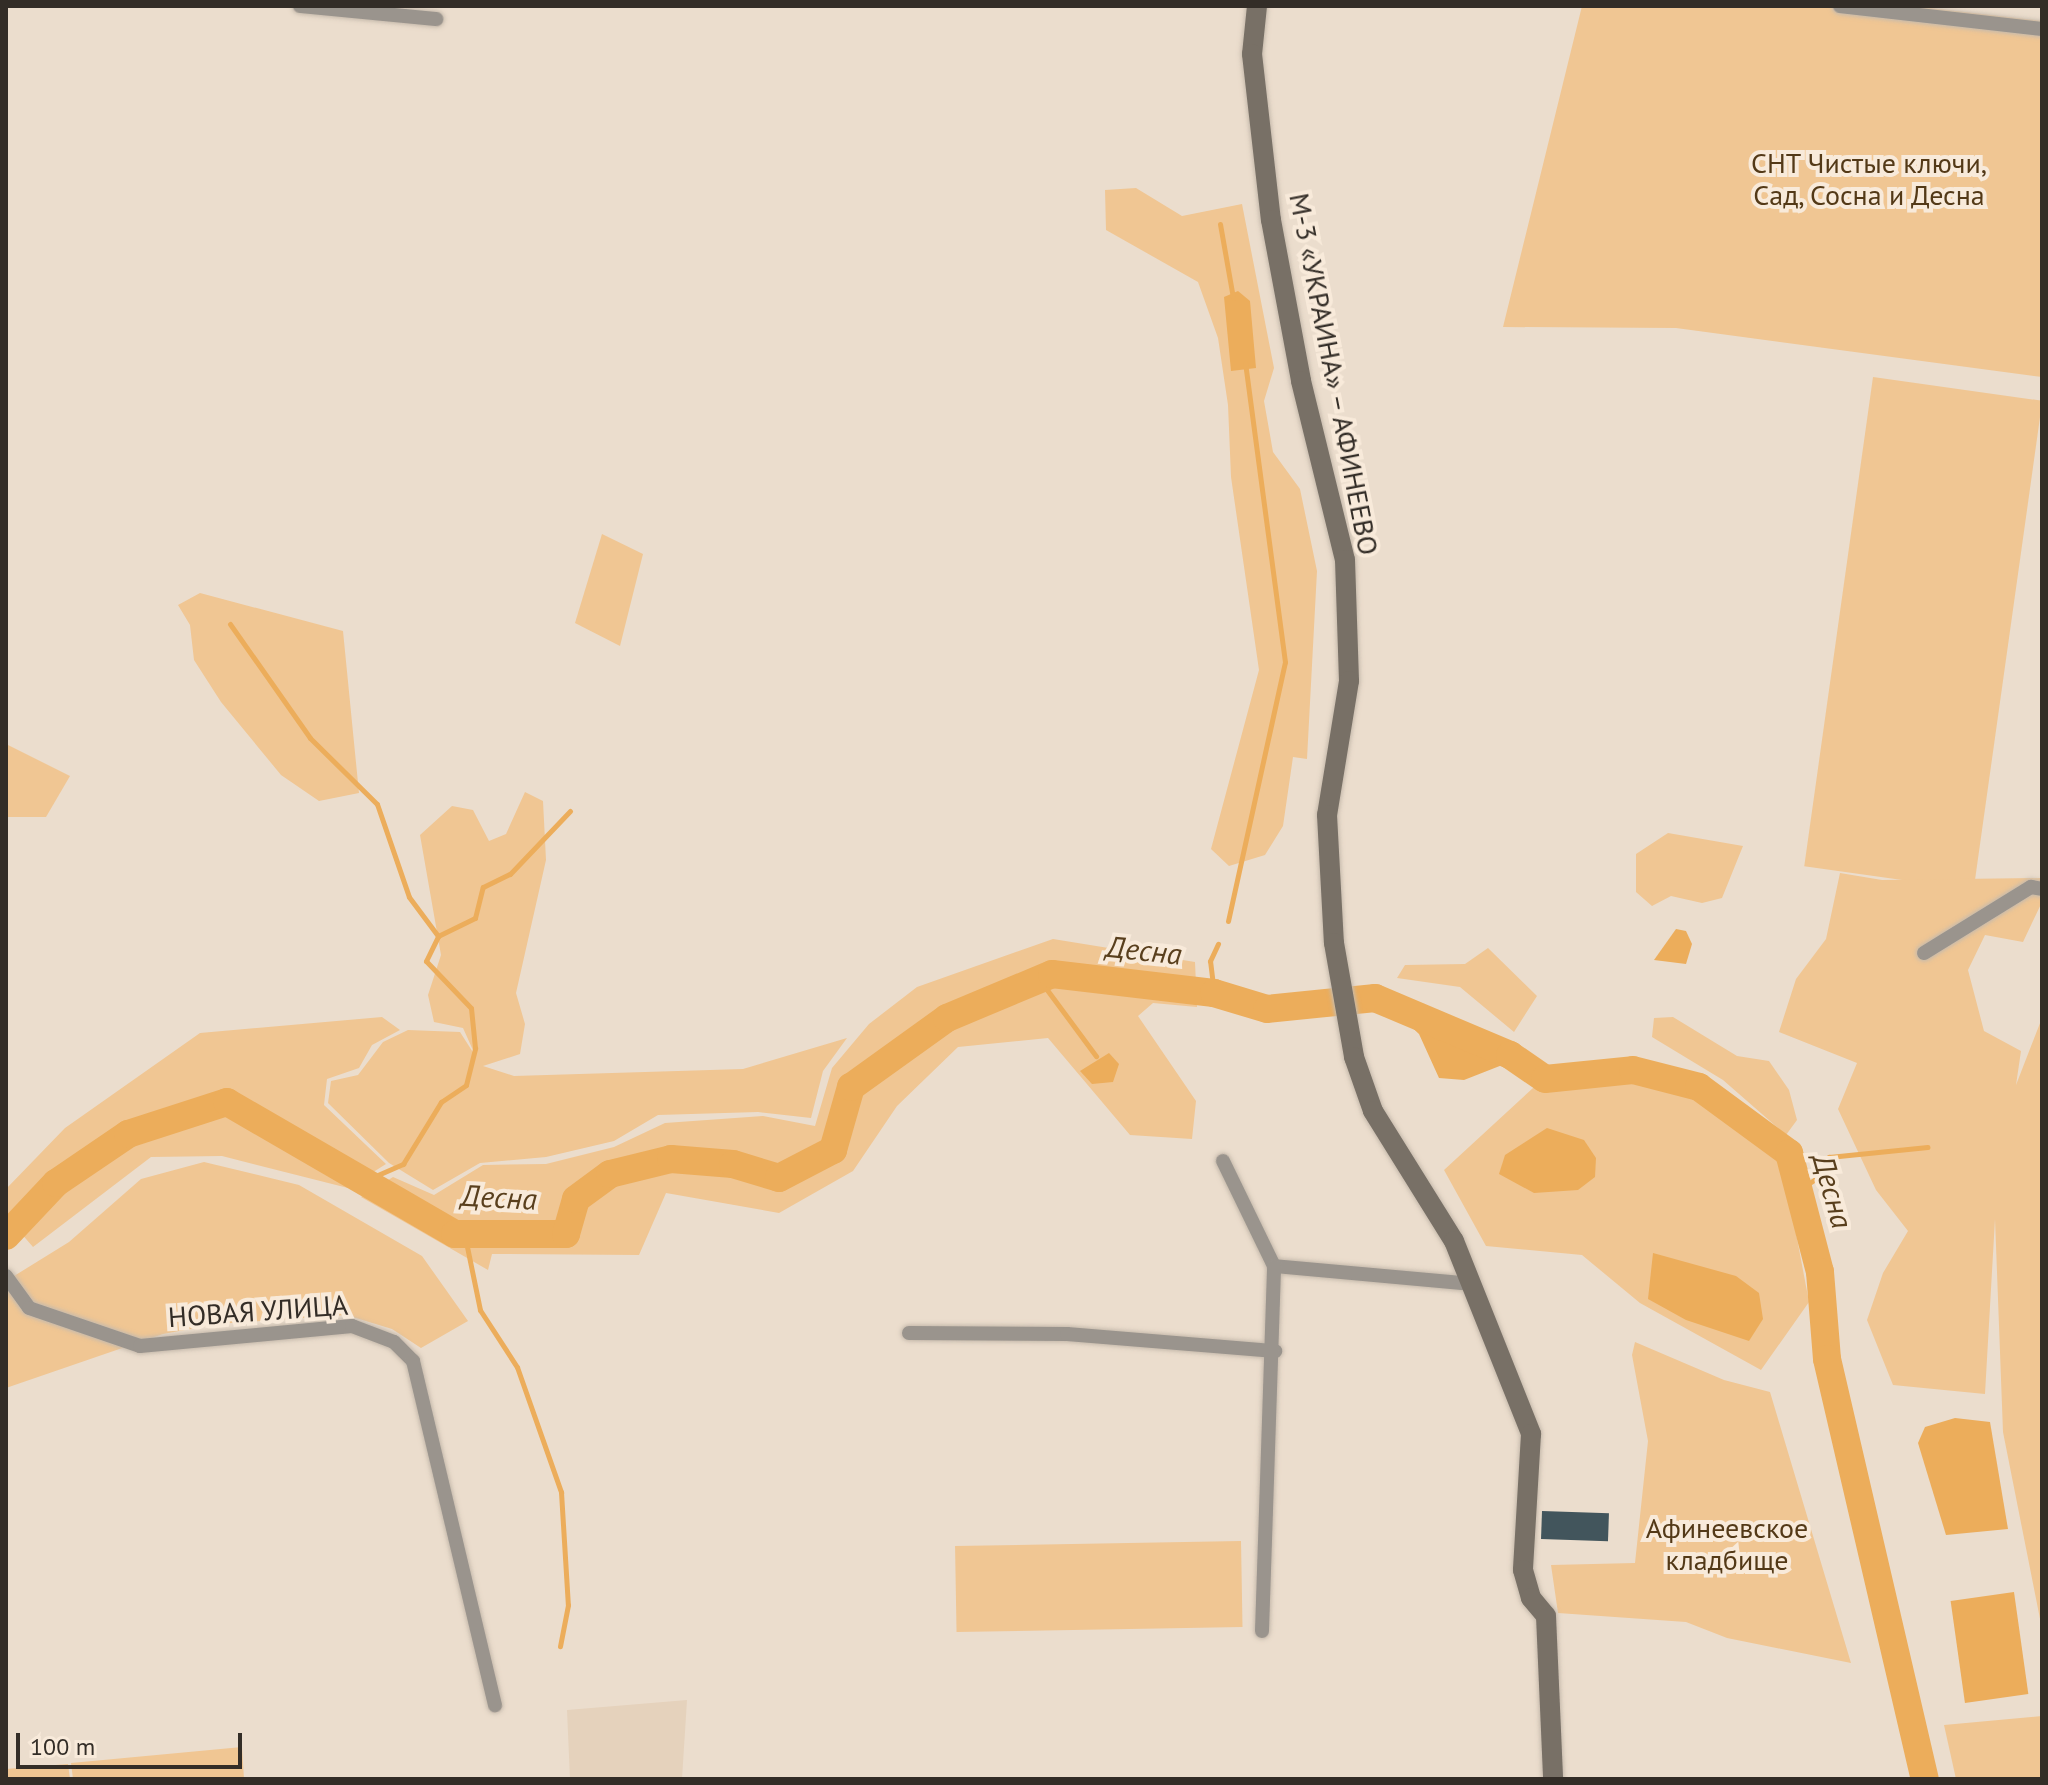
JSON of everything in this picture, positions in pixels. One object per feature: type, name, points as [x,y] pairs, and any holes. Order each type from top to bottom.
[{"type":"street","points":[[300,6],[436,19]]},
{"type":"street","name":"М-3 «УКРАИНА» – АФИНЕЕВО","points":[[1257,6],[1252,54],[1271,220],[1301,381],[1345,560],[1349,681],[1327,815],[1334,943],[1354,1057],[1373,1111],[1454,1241],[1531,1434],[1523,1570],[1531,1598],[1546,1616],[1553,1779]]},
{"type":"street","points":[[1840,6],[2042,29]]},
{"type":"street","points":[[1924,953],[2031,887],[2042,889]]},
{"type":"street","points":[[1223,1161],[1274,1266],[1275,1351],[1259,1597],[1262,1631]]},
{"type":"street","points":[[1274,1266],[1471,1284]]},
{"type":"street","name":"НОВАЯ УЛИЦА","points":[[6,1276],[29,1308],[140,1346],[352,1326],[394,1342],[413,1361],[495,1705]]},
{"type":"street","points":[[909,1333],[1067,1334],[1275,1351]]},
{"type":"shaded area","points":[[1238,291],[1250,301],[1256,368],[1231,371],[1224,297]]},
{"type":"shaded area","points":[[1676,929],[1686,931],[1692,944],[1686,964],[1654,960]]},
{"type":"shaded area","points":[[1387,1004],[1510,1055],[1515,1060],[1464,1080],[1439,1078],[1419,1034]]},
{"type":"shaded area","points":[[1109,1053],[1119,1064],[1113,1082],[1092,1084],[1080,1071]]},
{"type":"shaded area","points":[[1547,1128],[1584,1140],[1596,1158],[1595,1177],[1578,1190],[1534,1193],[1499,1174],[1505,1155]]},
{"type":"shaded area","points":[[1653,1253],[1736,1276],[1759,1293],[1763,1319],[1749,1341],[1686,1320],[1648,1299]]},
{"type":"shaded area","points":[[1955,1418],[1990,1422],[2008,1529],[1946,1535],[1918,1443],[1925,1427]]},
{"type":"shaded area","points":[[2014,1592],[2028,1694],[1965,1703],[1951,1601]]},
{"type":"shaded area","points":[[687,1700],[682,1779],[570,1779],[567,1710]]},
{"type":"green space","name":"СНТ Чистые ключи, Сад, Сосна и Десна","points":[[1582,6],[1912,6],[2042,21],[2042,377],[1676,328],[1503,327]]},
{"type":"green space","points":[[1136,188],[1182,216],[1242,204],[1274,368],[1264,401],[1273,452],[1300,489],[1317,571],[1307,759],[1293,757],[1283,826],[1265,855],[1229,866],[1211,849],[1259,670],[1231,477],[1228,405],[1218,338],[1198,282],[1106,230],[1105,190]]},
{"type":"green space","points":[[1873,377],[2042,401],[1974,890],[1804,866]]},
{"type":"green space","points":[[602,534],[643,554],[620,646],[575,623]]},
{"type":"green space","points":[[200,593],[343,631],[359,793],[319,801],[281,775],[221,702],[194,660],[190,625],[178,605]]},
{"type":"green space","points":[[6,744],[70,776],[46,817],[6,817]]},
{"type":"green space","points":[[525,792],[543,801],[546,860],[516,993],[525,1024],[520,1054],[483,1066],[514,1076],[743,1069],[847,1038],[823,1071],[811,1118],[758,1112],[658,1115],[614,1141],[546,1157],[480,1163],[433,1190],[389,1163],[328,1103],[331,1081],[358,1075],[383,1042],[408,1030],[460,1032],[476,1057],[463,1028],[434,1022],[428,995],[441,955],[420,835],[452,806],[473,810],[489,841],[506,834]]},
{"type":"green space","points":[[1668,833],[1743,846],[1722,898],[1702,903],[1671,896],[1652,906],[1636,892],[1636,854]]},
{"type":"green space","points":[[1840,873],[1882,880],[2042,878],[2042,902],[2023,942],[1985,935],[1968,970],[1984,1031],[2021,1051],[2016,1085],[2042,1018],[2042,1629],[2003,1432],[1995,1219],[1985,1394],[1893,1385],[1867,1320],[1883,1273],[1908,1231],[1876,1190],[1838,1109],[1857,1063],[1779,1032],[1796,979],[1826,939]]},
{"type":"green space","points":[[1053,939],[1195,962],[1197,1007],[1153,1003],[1138,1016],[1196,1101],[1192,1139],[1130,1135],[1048,1038],[958,1047],[897,1106],[853,1171],[779,1213],[666,1193],[639,1255],[492,1254],[488,1270],[361,1197],[393,1177],[434,1195],[483,1165],[546,1164],[614,1147],[665,1123],[763,1116],[815,1126],[832,1068],[869,1024],[917,987]]},
{"type":"green space","points":[[1488,948],[1537,996],[1514,1032],[1460,987],[1397,978],[1405,965],[1465,964]]},
{"type":"green space","points":[[382,1017],[400,1030],[372,1045],[359,1068],[327,1079],[324,1105],[386,1164],[348,1188],[222,1156],[151,1157],[33,1247],[6,1216],[6,1189],[65,1128],[200,1033]]},
{"type":"green space","points":[[1673,1017],[1737,1056],[1769,1061],[1789,1090],[1797,1120],[1786,1135],[1723,1080],[1652,1037],[1654,1018]]},
{"type":"green space","points":[[1635,1077],[1698,1095],[1782,1159],[1809,1302],[1761,1370],[1640,1303],[1582,1255],[1486,1246],[1444,1170],[1533,1088]]},
{"type":"green space","points":[[204,1162],[299,1185],[422,1256],[468,1321],[421,1348],[392,1329],[346,1315],[218,1324],[163,1334],[6,1388],[6,1281],[69,1242],[141,1179]]},
{"type":"green space","name":"Афинеевское кладбище","points":[[1635,1342],[1724,1380],[1770,1392],[1851,1663],[1727,1638],[1686,1622],[1558,1613],[1551,1565],[1635,1563],[1648,1441],[1632,1355]]},
{"type":"green space","points":[[1241,1541],[1243,1627],[957,1632],[955,1546]]},
{"type":"green space","points":[[2042,1716],[2042,1779],[1956,1779],[1944,1725]]},
{"type":"green space","points":[[242,1747],[244,1779],[73,1779],[71,1763]]},
{"type":"green space","points":[[68,1764],[70,1779],[6,1779],[6,1769]]},
{"type":"building","points":[[1542,1511],[1609,1513],[1608,1541],[1541,1539]]},
{"type":"waterway","points":[[1220,224],[1233,298]]},
{"type":"waterway","points":[[1228,921],[1285,662],[1245,363]]},
{"type":"waterway","points":[[230,624],[310,738],[377,804],[409,897],[438,936]]},
{"type":"waterway","points":[[364,1181],[403,1164],[441,1102],[466,1085],[475,1048],[471,1008],[426,961],[438,936],[475,918],[483,887],[510,874],[570,811]]},
{"type":"waterway","points":[[1214,993],[1210,961],[1218,944]]},
{"type":"waterway","name":"Десна","points":[[6,1236],[56,1183],[128,1134],[227,1102],[455,1234],[566,1234],[576,1199],[610,1174],[671,1159],[733,1164],[779,1178],[833,1150],[851,1087],[947,1018],[1052,974],[1214,993],[1267,1009],[1375,998],[1510,1055],[1545,1079],[1633,1070],[1699,1087],[1789,1153],[1820,1272],[1827,1359],[1925,1779]]},
{"type":"waterway","points":[[1039,979],[1096,1056]]},
{"type":"waterway","points":[[1799,1190],[1824,1173],[1829,1157],[1927,1147]]},
{"type":"waterway","points":[[464,1232],[480,1310],[517,1367],[561,1492],[568,1605],[560,1646]]}]
